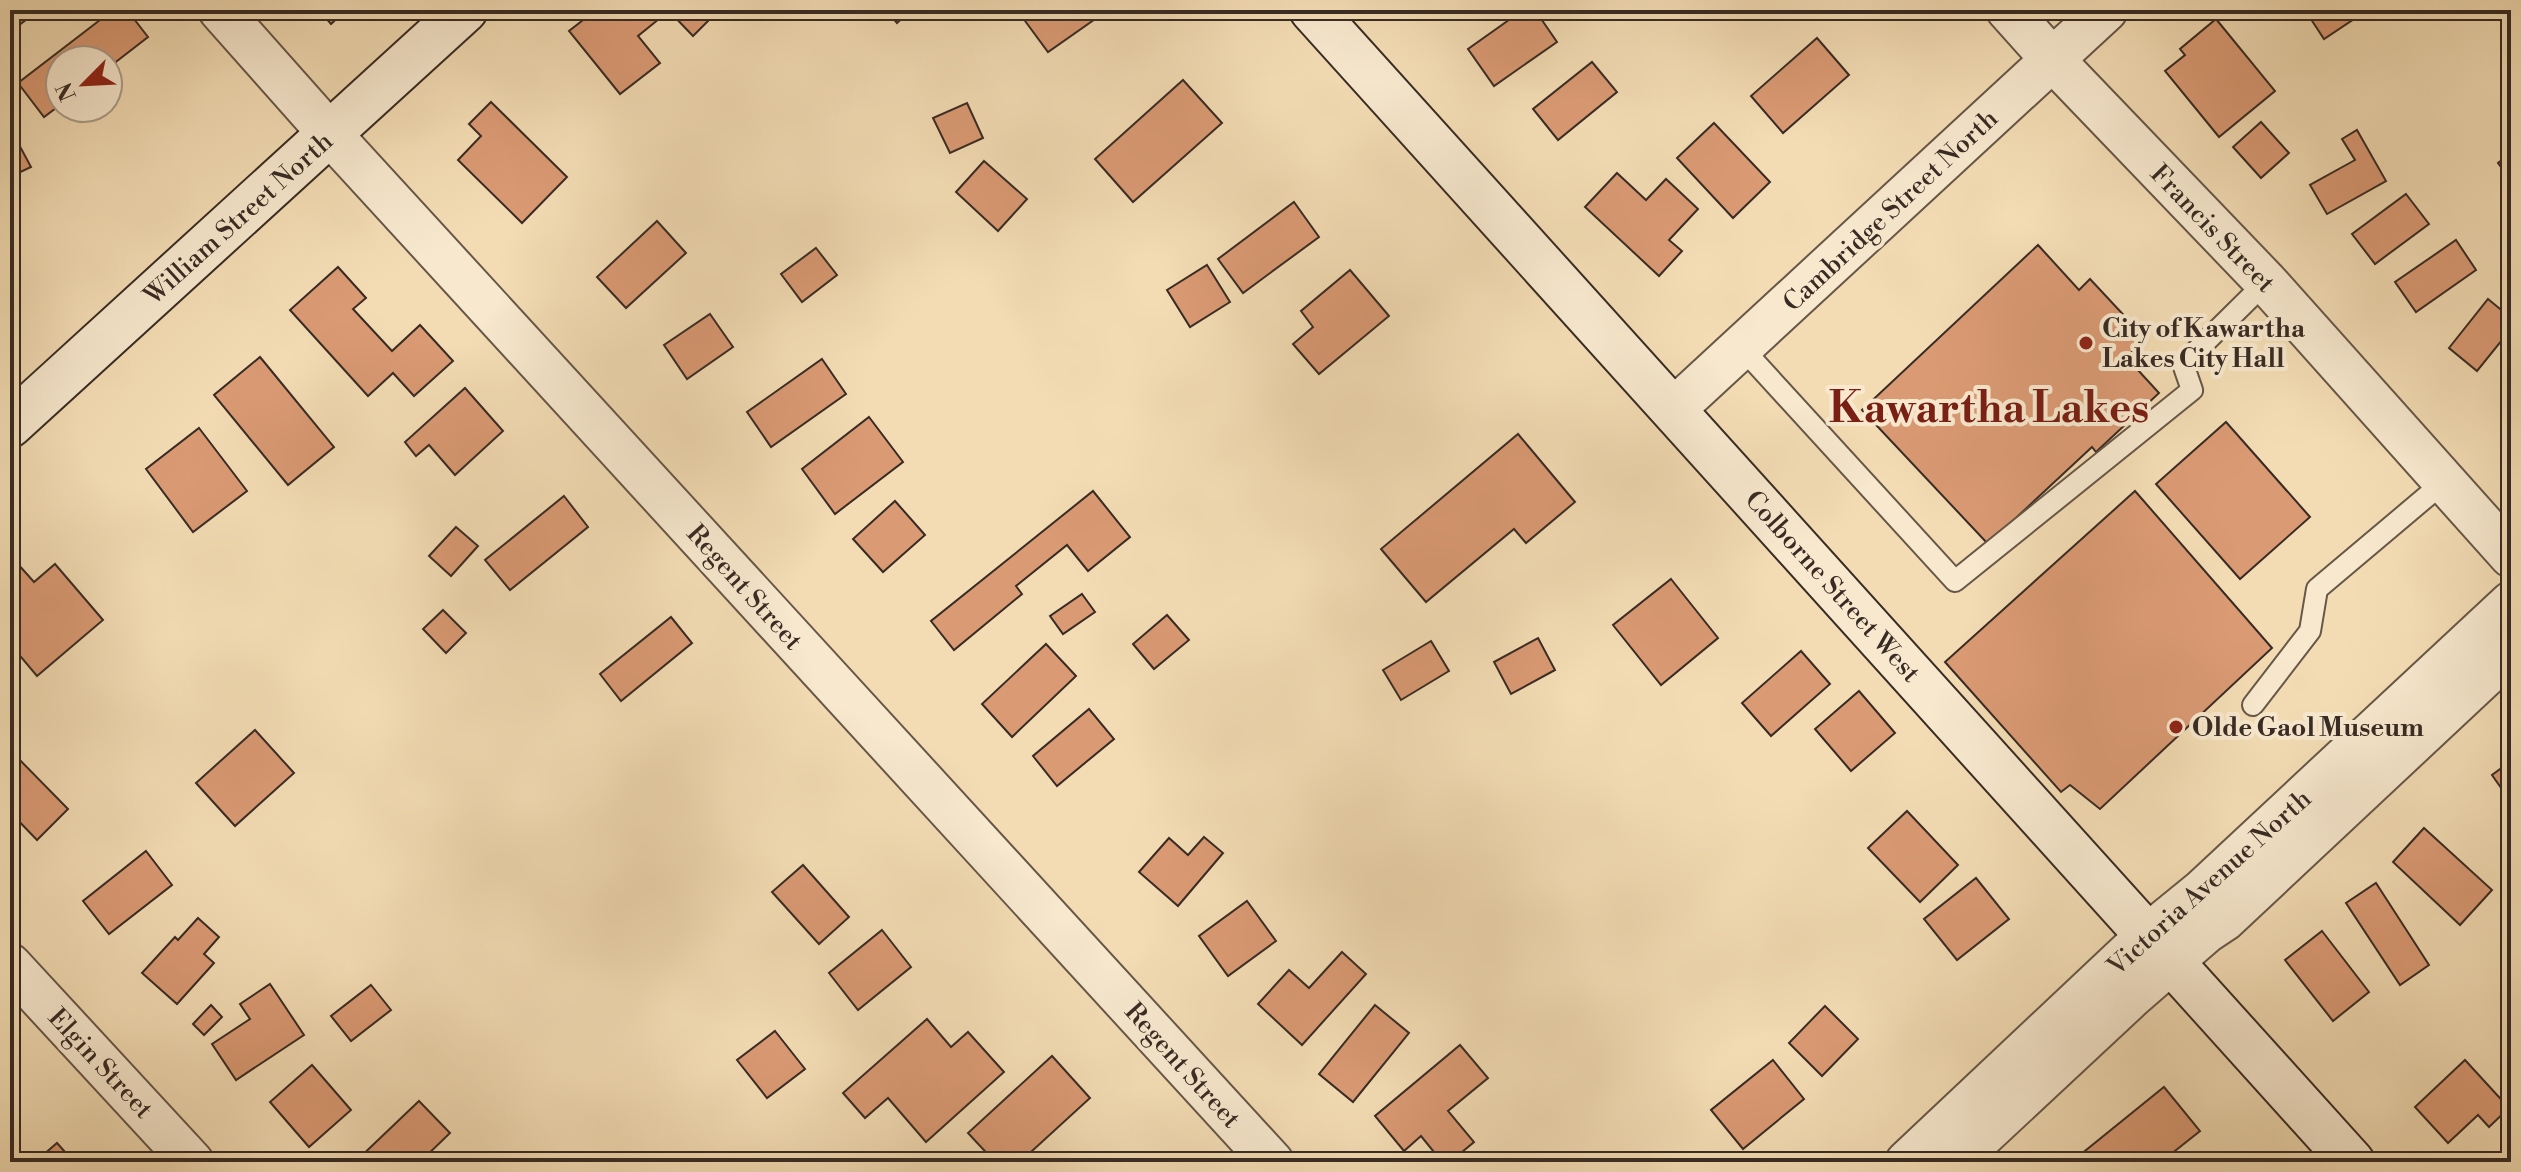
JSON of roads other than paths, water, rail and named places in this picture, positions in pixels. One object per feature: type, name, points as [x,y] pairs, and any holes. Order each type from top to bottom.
[{"type":"main road","name":"William Street North","points":[[10,425],[465,10]]},
{"type":"main road","name":"Colborne Street West","points":[[1312,10],[2352,1162]]},
{"type":"street","name":"Regent Street","points":[[220,10],[1272,1162]]},
{"type":"street","name":"Francis Street","points":[[2008,10],[2266,282],[2511,556]]},
{"type":"street","name":"Cambridge Street North","points":[[1673,410],[2106,10]]},
{"type":"street","name":"Victoria Avenue North","points":[[1954,1162],[2160,948],[2213,881],[2511,603]]},
{"type":"street","name":"Victoria Avenue North","points":[[1907,1162],[2160,948],[2236,908],[2511,651]]},
{"type":"street","name":"Elgin Street","points":[[10,965],[192,1162]]},
{"type":"lane","points":[[1741,347],[1955,581],[2192,390],[2183,364],[2266,282]]},
{"type":"lane","points":[[2253,705],[2310,631],[2317,589],[2444,482]]},
{"type":"place","name":"City of Kawartha Lakes City Hall","points":[[2086,343]]},
{"type":"place","name":"Olde Gaol Museum","points":[[2176,727]]},
{"type":"district","name":"Kawartha Lakes","points":[[1989,407]]}]
